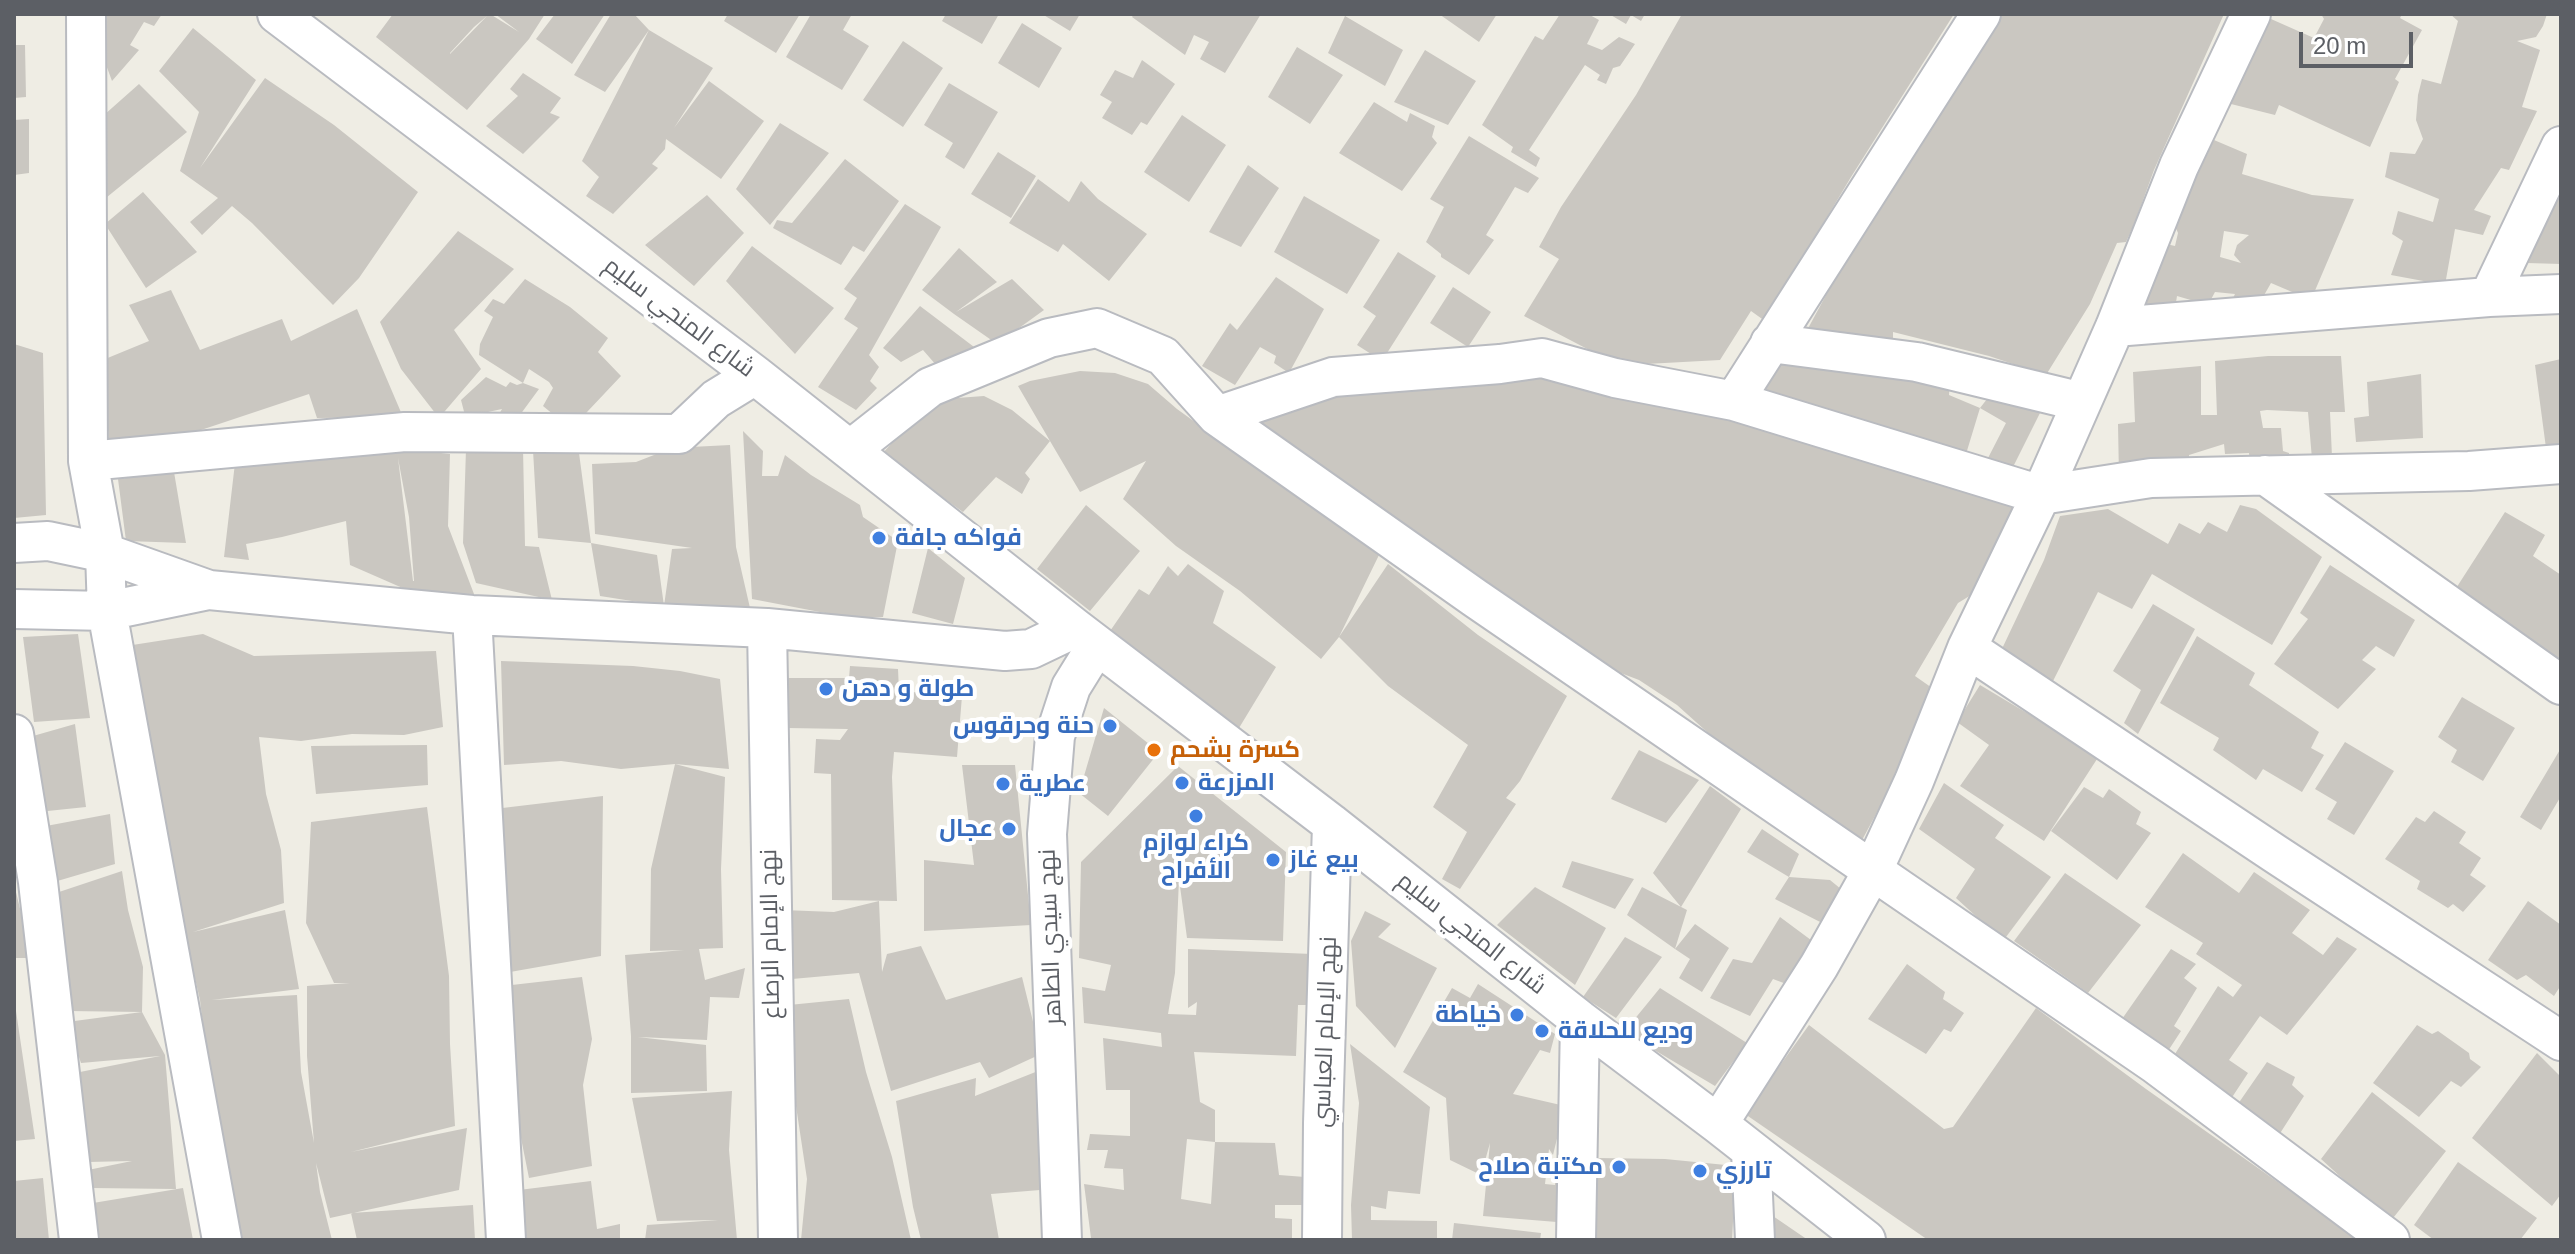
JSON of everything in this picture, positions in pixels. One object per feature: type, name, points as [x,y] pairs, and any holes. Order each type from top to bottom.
[{"type":"street","points":[[86,14],[88,461],[105,553],[107,611],[222,1240]]},
{"type":"street","name":"شارع المنجي سليم","points":[[277,14],[318,26],[1086,637],[1332,824],[1866,1240]]},
{"type":"street","points":[[1734,401],[1981,14]]},
{"type":"street","points":[[1718,1124],[1819,966],[1873,870],[1914,781],[1967,648],[2041,495],[2115,327],[2179,166],[2251,14]]},
{"type":"street","points":[[2489,297],[2561,146]]},
{"type":"street","points":[[2115,327],[2561,294]]},
{"type":"street","points":[[850,450],[930,387],[1049,338],[1097,328],[1163,356],[1217,416],[1475,598],[2155,1064],[2390,1240]]},
{"type":"street","points":[[1770,343],[1917,362],[2082,402]]},
{"type":"street","points":[[1217,416],[1333,377],[1542,358],[1615,378],[1734,401],[2041,495],[2151,478],[2469,471],[2561,464]]},
{"type":"street","points":[[88,461],[405,432],[679,434],[716,399],[755,375]]},
{"type":"street","points":[[2265,475],[2561,685]]},
{"type":"street","points":[[14,543],[48,541],[105,553],[209,590],[472,615],[767,628],[1005,651],[1031,649],[1086,637]]},
{"type":"street","points":[[14,609],[107,611],[209,590]]},
{"type":"street","points":[[472,615],[506,1240]]},
{"type":"street","name":"نهج الإمام الرصاع","points":[[767,628],[778,1240]]},
{"type":"street","name":"نهج سيدي الطاهر","points":[[1062,1240],[1047,834],[1055,736],[1086,637]]},
{"type":"street","points":[[1967,648],[2561,1041]]},
{"type":"street","points":[[14,734],[38,882],[79,1240]]},
{"type":"street","name":"نهج الإمام العباسي","points":[[1322,1240],[1332,824]]},
{"type":"street","points":[[1576,1240],[1580,1020]]},
{"type":"street","points":[[1751,1151],[1755,1240]]},
{"type":"building","points":[[105,14],[162,14],[154,26],[144,22],[130,45],[139,50],[112,81],[105,62]]},
{"type":"building","points":[[393,14],[490,14],[519,32],[495,14],[545,14],[529,39],[467,110],[376,37]],"holes":[[[487,16],[450,54],[474,27]]]},
{"type":"building","points":[[555,14],[605,14],[572,64],[536,39]]},
{"type":"building","points":[[611,14],[634,14],[649,30],[605,92],[574,75]]},
{"type":"building","points":[[728,14],[800,14],[776,53],[724,21]]},
{"type":"building","points":[[811,14],[852,14],[843,30],[869,46],[842,90],[786,57]]},
{"type":"building","points":[[946,14],[999,14],[982,44],[942,21]]},
{"type":"building","points":[[1042,14],[1080,14],[1070,31]]},
{"type":"building","points":[[1134,14],[1261,14],[1225,73],[1200,59],[1209,42],[1194,35],[1185,55],[1132,17]]},
{"type":"building","points":[[1439,14],[1497,14],[1479,42]]},
{"type":"building","points":[[1560,14],[1588,14],[1599,20],[1587,44],[1602,50],[1619,37],[1635,44],[1620,66],[1613,68],[1606,84],[1597,80],[1600,75],[1585,65],[1529,150],[1540,158],[1536,167],[1511,152],[1513,147],[1482,125],[1535,36],[1543,40]]},
{"type":"building","points":[[1609,14],[1645,14],[1641,21],[1631,15],[1626,24]]},
{"type":"building","points":[[1682,14],[1954,14],[1765,321],[1751,311],[1720,360],[1646,364],[1595,353],[1524,316],[1559,259],[1539,247],[1561,207],[1636,95]]},
{"type":"building","points":[[1999,14],[2224,14],[2154,170],[2126,242],[2117,243],[2090,304],[2046,375],[1989,356],[1893,332],[1893,341],[1805,334],[1845,260]]},
{"type":"building","points":[[2321,14],[2402,14],[2400,18],[2422,30],[2395,79],[2399,82],[2370,147],[2279,105],[2275,115],[2227,103],[2271,19],[2314,38],[2324,19]]},
{"type":"building","points":[[2450,14],[2547,14],[2536,37],[2517,41],[2540,50],[2522,107],[2537,111],[2509,170],[2501,168],[2474,210],[2491,216],[2483,235],[2455,229],[2445,285],[2391,275],[2403,241],[2392,234],[2398,211],[2433,222],[2439,199],[2385,177],[2390,152],[2415,154],[2423,139],[2416,120],[2418,95],[2422,79],[2441,84],[2458,21]]},
{"type":"building","points":[[1345,16],[1403,50],[1385,86],[1328,53]]},
{"type":"building","points":[[1022,23],[1062,48],[1039,88],[998,63]]},
{"type":"building","points":[[193,28],[256,80],[200,168],[265,78],[334,125],[418,192],[359,278],[333,305],[232,206],[202,235],[190,222],[218,198],[180,171],[199,112],[159,71]]},
{"type":"building","points":[[649,30],[713,68],[674,128],[709,81],[764,121],[721,179],[666,139],[665,149],[652,164],[658,168],[613,214],[586,196],[599,177],[582,161]]},
{"type":"building","points":[[903,41],[943,68],[903,127],[863,100]]},
{"type":"building","points":[[14,45],[25,45],[26,97],[14,98]]},
{"type":"building","points":[[1297,47],[1343,75],[1310,124],[1268,97]]},
{"type":"building","points":[[1425,50],[1476,81],[1448,125],[1394,102]]},
{"type":"building","points":[[1142,60],[1175,84],[1147,125],[1141,122],[1132,135],[1102,118],[1112,102],[1100,95],[1115,70],[1133,78]]},
{"type":"building","points":[[523,73],[561,98],[550,113],[560,117],[523,154],[486,126],[518,96],[510,89]]},
{"type":"building","points":[[949,83],[998,112],[964,169],[945,157],[953,143],[924,125]]},
{"type":"building","points":[[139,84],[187,132],[96,206],[95,123]]},
{"type":"building","points":[[1374,102],[1407,122],[1410,113],[1435,126],[1432,137],[1437,143],[1402,191],[1339,153]]},
{"type":"building","points":[[1182,115],[1226,145],[1189,202],[1144,172]]},
{"type":"building","points":[[29,119],[29,173],[14,175],[14,120]]},
{"type":"building","points":[[780,123],[829,153],[770,225],[736,189]]},
{"type":"building","points":[[1469,136],[1539,178],[1528,193],[1515,187],[1486,235],[1494,240],[1469,275],[1441,257],[1426,242],[1444,207],[1430,199]]},
{"type":"building","points":[[2214,140],[2247,154],[2242,174],[2312,195],[2354,199],[2311,300],[2271,283],[2255,311],[2228,308],[2235,294],[2215,292],[2208,305],[2177,296],[2174,315],[2141,312],[2166,244],[2175,246],[2178,233],[2174,224]],"holes":[[[2224,231],[2249,235],[2237,245],[2234,255],[2241,263],[2220,257]]]},
{"type":"building","points":[[998,152],[1036,176],[1011,218],[971,194]]},
{"type":"building","points":[[845,159],[899,201],[864,252],[853,246],[841,265],[773,228],[777,220],[792,223]]},
{"type":"building","points":[[1248,165],[1279,188],[1241,247],[1209,232]]},
{"type":"building","points":[[1038,179],[1069,202],[1081,181],[1098,199],[1147,234],[1109,281],[1063,244],[1058,252],[1009,223]]},
{"type":"building","points":[[2561,188],[2561,264],[2527,263]]},
{"type":"building","points":[[143,192],[197,252],[146,288],[105,224]]},
{"type":"building","points":[[707,195],[744,233],[694,286],[645,245]]},
{"type":"building","points":[[1304,196],[1380,240],[1347,294],[1274,252]]},
{"type":"building","points":[[905,204],[941,227],[869,355],[879,367],[870,381],[877,388],[856,410],[818,387],[858,328],[844,319],[857,298],[844,289]]},
{"type":"building","points":[[458,231],[514,269],[454,330],[481,369],[439,418],[401,369],[380,322]]},
{"type":"building","points":[[752,246],[834,308],[795,354],[726,281]]},
{"type":"building","points":[[959,248],[997,282],[956,312],[1012,279],[1044,310],[997,344],[954,314],[922,290]]},
{"type":"building","points":[[1398,252],[1436,276],[1382,361],[1357,345],[1376,316],[1363,307]]},
{"type":"building","points":[[1276,277],[1324,309],[1289,373],[1274,363],[1276,356],[1260,347],[1235,385],[1202,366],[1230,323],[1237,330]]},
{"type":"building","points":[[525,279],[570,307],[608,338],[598,352],[621,376],[571,429],[543,406],[553,388],[549,382],[529,369],[523,383],[479,355],[480,344],[493,317],[484,311],[493,299],[504,304]]},
{"type":"building","points":[[1453,287],[1491,312],[1468,347],[1430,323]]},
{"type":"building","points":[[171,290],[200,350],[282,319],[291,341],[357,309],[403,417],[317,418],[309,394],[156,445],[110,449],[104,388],[93,364],[149,341],[129,305]]},
{"type":"building","points":[[920,306],[982,353],[943,373],[923,350],[901,362],[883,348]]},
{"type":"building","points":[[14,344],[43,353],[46,515],[14,518]]},
{"type":"building","points":[[1775,355],[1950,379],[1949,395],[1980,408],[1966,454],[1764,396]]},
{"type":"building","points":[[2268,356],[2341,356],[2345,412],[2330,412],[2332,457],[2312,459],[2308,412],[2267,410],[2260,411],[2263,428],[2281,428],[2283,451],[2289,453],[2289,467],[2250,467],[2249,453],[2225,454],[2224,444],[2189,455],[2189,472],[2119,477],[2118,424],[2135,422],[2133,372],[2201,366],[2201,415],[2217,415],[2215,361]]},
{"type":"building","points":[[2561,359],[2561,448],[2546,448],[2535,365]]},
{"type":"building","points":[[1080,371],[1115,373],[1148,384],[1177,409],[1379,555],[1339,637],[1321,659],[1240,591],[1176,546],[1123,499],[1146,461],[1080,492],[1018,386]]},
{"type":"building","points":[[1507,372],[1662,400],[1728,420],[1786,426],[1955,483],[2015,508],[1976,592],[1958,603],[1915,676],[1935,690],[1912,747],[1861,842],[1716,740],[1677,705],[1639,680],[1579,657],[1247,426],[1324,389],[1343,397]]},
{"type":"building","points":[[2421,374],[2423,438],[2356,442],[2354,418],[2369,416],[2367,382]]},
{"type":"building","points":[[486,377],[506,387],[510,382],[517,385],[523,383],[539,389],[517,419],[498,416],[502,409],[474,415],[467,423],[461,400]]},
{"type":"building","points":[[1991,394],[2040,413],[2012,469],[1988,458],[2006,423],[1980,408]]},
{"type":"building","points":[[984,396],[1012,410],[1050,441],[1025,473],[1030,479],[1022,494],[996,477],[963,512],[882,454],[926,405],[957,398]]},
{"type":"building","points":[[743,431],[763,451],[762,476],[778,476],[785,455],[860,505],[863,517],[898,541],[883,617],[846,617],[752,599]]},
{"type":"building","points":[[730,445],[736,547],[750,608],[664,606],[672,549],[692,548],[595,534],[592,464],[636,462],[672,448]]},
{"type":"building","points":[[396,448],[450,454],[448,526],[474,594],[414,593],[350,565],[346,521],[246,544],[249,560],[224,557],[235,463]],"holes":[[[398,458],[409,517],[414,581]]]},
{"type":"building","points":[[523,448],[525,546],[539,547],[552,600],[476,583],[463,543],[466,449]]},
{"type":"building","points":[[533,450],[579,453],[591,543],[538,538]]},
{"type":"building","points":[[174,472],[186,543],[126,541],[118,479]]},
{"type":"building","points":[[1086,505],[1140,551],[1090,611],[1037,569]]},
{"type":"building","points":[[2240,505],[2256,509],[2322,557],[2272,645],[2152,574],[2132,609],[2098,592],[2053,681],[2000,653],[2044,560],[2060,516],[2108,509],[2168,544],[2179,523],[2200,534],[2208,522],[2227,532]]},
{"type":"building","points":[[2505,512],[2545,535],[2533,556],[2561,575],[2561,670],[2453,593]]},
{"type":"building","points":[[591,543],[657,555],[664,606],[600,596]]},
{"type":"building","points":[[928,548],[965,578],[953,624],[912,613]]},
{"type":"building","points":[[1188,564],[1224,591],[1213,623],[1276,667],[1239,728],[1108,634],[1139,589],[1149,595],[1168,566],[1178,576]]},
{"type":"building","points":[[1388,564],[1478,635],[1567,696],[1520,781],[1506,798],[1516,804],[1460,889],[1442,879],[1467,832],[1433,807],[1468,745],[1388,686],[1339,637]]},
{"type":"building","points":[[2330,565],[2415,620],[2394,657],[2376,646],[2362,660],[2376,669],[2338,709],[2274,664],[2308,619],[2300,613]]},
{"type":"building","points":[[2153,604],[2195,629],[2138,734],[2124,723],[2141,690],[2113,671]]},
{"type":"building","points":[[78,634],[90,718],[34,722],[23,637]]},
{"type":"building","points":[[203,634],[254,656],[436,651],[443,727],[404,735],[352,734],[301,741],[259,737],[266,794],[281,850],[284,903],[193,932],[285,910],[299,989],[212,1000],[297,995],[301,1072],[314,1143],[307,1056],[307,986],[350,983],[334,983],[306,923],[311,822],[427,807],[449,976],[455,1126],[351,1152],[467,1128],[459,1190],[330,1218],[316,1163],[332,1240],[237,1240],[211,1090],[200,1000],[159,791],[138,726],[126,646]]},
{"type":"building","points":[[2197,636],[2255,673],[2249,685],[2319,732],[2311,748],[2324,755],[2302,792],[2263,769],[2256,780],[2213,750],[2219,738],[2160,703]]},
{"type":"building","points":[[501,661],[633,666],[720,679],[729,769],[675,764],[621,769],[561,761],[504,765]]},
{"type":"building","points":[[850,666],[898,669],[899,691],[962,696],[957,757],[894,752],[892,777],[897,901],[832,900],[831,774],[814,773],[816,739],[840,740],[848,729],[788,728],[788,678],[849,678]]},
{"type":"building","points":[[1980,685],[2099,756],[2044,841],[1960,786],[1989,745],[1957,722]]},
{"type":"building","points":[[2462,697],[2515,728],[2483,781],[2451,762],[2457,750],[2438,737]]},
{"type":"building","points":[[1104,708],[1159,752],[1108,816],[1079,793]]},
{"type":"building","points":[[75,724],[86,807],[38,812],[33,736]]},
{"type":"building","points":[[2345,742],[2394,771],[2354,835],[2327,819],[2337,802],[2315,789]]},
{"type":"building","points":[[427,745],[428,785],[316,794],[311,746]]},
{"type":"building","points":[[2561,748],[2561,796],[2541,830],[2520,817]]},
{"type":"building","points":[[1639,750],[1699,780],[1666,823],[1611,799]]},
{"type":"building","points":[[675,764],[725,777],[721,869],[723,948],[699,949],[705,980],[745,968],[739,998],[710,997],[707,1040],[638,1037],[706,1045],[707,1091],[631,1093],[631,1036],[625,955],[684,950],[650,951],[651,869]]},
{"type":"building","points":[[962,765],[1015,765],[1031,925],[924,931],[924,860],[974,865]]},
{"type":"building","points":[[1178,766],[1286,852],[1283,941],[1187,938],[1179,879],[1175,973],[1168,1014],[1196,1015],[1197,1002],[1188,1008],[1188,949],[1312,954],[1308,1005],[1298,1005],[1296,1056],[1194,1052],[1200,1102],[1215,1110],[1215,1142],[1275,1143],[1279,1175],[1305,1177],[1305,1205],[1275,1205],[1275,1218],[1292,1219],[1292,1240],[1091,1238],[1084,1184],[1124,1190],[1123,1169],[1104,1168],[1108,1150],[1087,1150],[1090,1134],[1130,1136],[1130,1090],[1106,1090],[1103,1038],[1162,1047],[1161,1033],[1084,1023],[1082,987],[1105,991],[1111,965],[1079,958],[1081,862]],"holes":[[[1187,1139],[1215,1142],[1211,1204],[1181,1199]]]},
{"type":"building","points":[[1944,783],[2004,825],[1995,838],[2051,877],[2003,941],[1956,898],[1975,869],[1919,829]]},
{"type":"building","points":[[1710,786],[1741,809],[1681,907],[1653,873]]},
{"type":"building","points":[[2084,787],[2103,798],[2109,789],[2141,812],[2136,824],[2151,833],[2117,880],[2051,831]]},
{"type":"building","points":[[603,796],[601,956],[510,972],[494,809]]},
{"type":"building","points":[[2434,811],[2466,832],[2459,843],[2481,858],[2470,875],[2486,886],[2463,912],[2453,904],[2448,908],[2417,889],[2420,881],[2385,859],[2416,817],[2425,822]]},
{"type":"building","points":[[110,814],[115,864],[54,882],[46,826]]},
{"type":"building","points":[[1762,829],[1799,854],[1789,877],[1747,852]]},
{"type":"building","points":[[2183,853],[2239,893],[2254,872],[2310,910],[2292,933],[2323,955],[2337,937],[2357,949],[2287,1035],[2260,1016],[2229,1060],[2248,1073],[2225,1108],[2168,1065],[2218,986],[2233,997],[2242,985],[2196,954],[2203,943],[2145,907]]},
{"type":"building","points":[[1572,861],[1634,879],[1615,909],[1562,887]]},
{"type":"building","points":[[122,871],[128,910],[143,967],[142,1012],[68,1011],[56,893]]},
{"type":"building","points":[[2065,873],[2141,925],[2088,993],[2014,941]]},
{"type":"building","points":[[1789,877],[1830,880],[1847,894],[1828,926],[1775,899]]},
{"type":"building","points":[[1535,887],[1606,928],[1575,985],[1497,925]]},
{"type":"building","points":[[1642,887],[1687,910],[1675,949],[1627,915]]},
{"type":"building","points":[[15,888],[32,958],[14,958]]},
{"type":"building","points":[[879,901],[882,972],[887,954],[921,946],[946,1000],[1022,977],[1041,1054],[989,1078],[980,1062],[891,1091],[859,973],[781,980],[783,910],[834,912]]},
{"type":"building","points":[[2528,901],[2561,925],[2561,985],[2554,996],[2526,975],[2517,980],[2488,960]]},
{"type":"building","points":[[1365,911],[1391,924],[1378,937],[1437,968],[1395,1048],[1356,1006],[1351,941]]},
{"type":"building","points":[[1780,917],[1815,943],[1789,985],[1773,979],[1750,1016],[1710,998],[1733,959],[1752,963]]},
{"type":"building","points":[[1695,924],[1729,948],[1702,992],[1679,978],[1690,959],[1675,949]]},
{"type":"building","points":[[1625,937],[1662,957],[1616,1018],[1583,997]]},
{"type":"building","points":[[2171,949],[2196,964],[2184,978],[2197,988],[2174,1026],[2181,1031],[2168,1051],[2141,1031],[2132,1041],[2115,1029]]},
{"type":"building","points":[[1907,964],[1945,992],[1943,999],[1964,1013],[1951,1032],[1944,1029],[1926,1054],[1868,1019]]},
{"type":"building","points":[[582,977],[592,1039],[583,1085],[592,1166],[529,1178],[511,1088],[503,986]]},
{"type":"building","points":[[1478,984],[1555,1034],[1550,1053],[1540,1050],[1513,1094],[1565,1106],[1553,1155],[1549,1149],[1545,1184],[1555,1185],[1556,1170],[1574,1172],[1569,1223],[1483,1216],[1490,1143],[1481,1175],[1450,1160],[1446,1098],[1403,1072],[1452,988],[1470,998]]},
{"type":"building","points":[[1660,988],[1747,1043],[1715,1086],[1624,1032]]},
{"type":"building","points":[[849,999],[911,1240],[801,1240],[807,1179],[793,1086],[789,1005]]},
{"type":"building","points":[[2036,1008],[2360,1240],[1928,1240],[1745,1114],[1809,1025],[1944,1129],[1953,1127]]},
{"type":"building","points":[[14,1011],[35,1139],[14,1141]]},
{"type":"building","points":[[142,1012],[165,1055],[176,1189],[92,1188],[83,1171],[132,1161],[88,1162],[75,1073],[160,1056],[81,1063],[67,1022]]},
{"type":"building","points":[[2417,1025],[2432,1034],[2438,1031],[2469,1053],[2470,1059],[2481,1067],[2461,1087],[2451,1081],[2419,1117],[2373,1083]]},
{"type":"building","points":[[1350,1044],[1430,1107],[1420,1194],[1388,1191],[1386,1209],[1371,1206],[1371,1220],[1437,1221],[1437,1240],[1352,1240],[1351,1205],[1359,1103]]},
{"type":"building","points":[[2537,1053],[2561,1077],[2561,1194],[2552,1206],[2472,1138]]},
{"type":"building","points":[[2267,1062],[2295,1077],[2292,1085],[2304,1096],[2277,1138],[2231,1114]]},
{"type":"building","points":[[1038,1071],[1040,1190],[991,1194],[999,1240],[921,1240],[896,1101],[976,1078],[975,1096]]},
{"type":"building","points":[[732,1091],[729,1150],[737,1240],[645,1240],[647,1225],[718,1220],[657,1221],[632,1098]]},
{"type":"building","points":[[2372,1092],[2446,1151],[2390,1222],[2321,1159]]},
{"type":"building","points":[[1596,1158],[1665,1159],[1736,1166],[1732,1240],[1595,1240]]},
{"type":"building","points":[[2458,1162],[2537,1218],[2520,1240],[2434,1240],[2414,1225]]},
{"type":"building","points":[[43,1178],[49,1240],[14,1240],[14,1181]]},
{"type":"building","points":[[591,1181],[597,1229],[620,1224],[620,1240],[526,1240],[519,1190]]},
{"type":"building","points":[[183,1188],[193,1240],[100,1240],[93,1203]]},
{"type":"building","points":[[473,1205],[475,1240],[357,1240],[351,1213]]},
{"type":"building","points":[[1770,1214],[1808,1240],[1761,1240]]},
{"type":"building","points":[[1454,1223],[1541,1233],[1540,1240],[1452,1240]]},
{"type":"place","name":"فواكه جافة","points":[[879,538]]},
{"type":"place","name":"طولة و دهن","points":[[826,689]]},
{"type":"place","name":"حنة وحرقوس","points":[[1110,726]]},
{"type":"place","name":"كسرة بشحم","points":[[1154,750]]},
{"type":"place","name":"المزرعة","points":[[1182,783]]},
{"type":"place","name":"عطرية","points":[[1003,784]]},
{"type":"place","name":"كراء لوازم الأفراح","points":[[1196,816]]},
{"type":"place","name":"عجال","points":[[1009,829]]},
{"type":"place","name":"بيع غاز","points":[[1273,860]]},
{"type":"place","name":"خياطة","points":[[1517,1015]]},
{"type":"place","name":"وديع للحلاقة","points":[[1542,1031]]},
{"type":"place","name":"مكتبة صلاح","points":[[1619,1167]]},
{"type":"place","name":"تارزي","points":[[1700,1171]]}]
